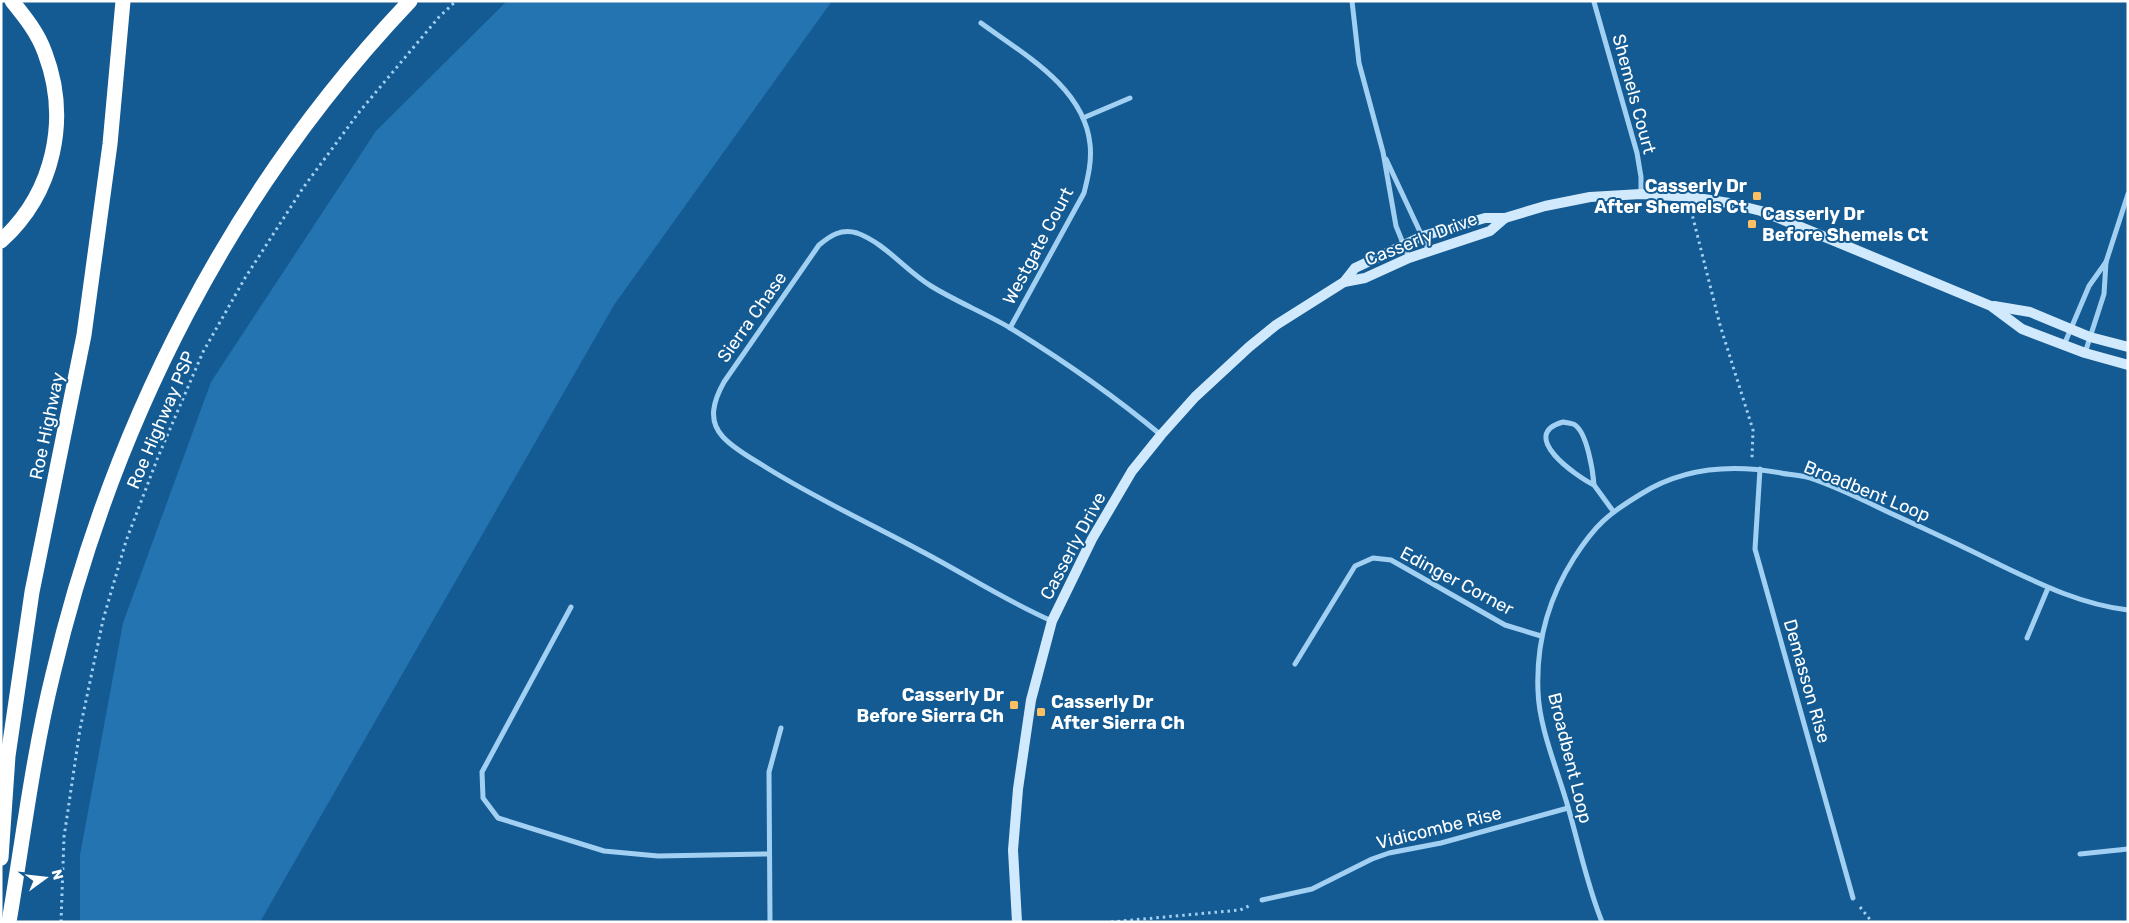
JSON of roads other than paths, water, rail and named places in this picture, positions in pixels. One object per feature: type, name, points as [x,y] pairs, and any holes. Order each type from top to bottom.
[{"type":"highway","points":[[1,242],[15,229],[34,203],[47,174],[55,144],[57,113],[54,81],[44,51],[30,23],[12,1]]},
{"type":"highway","name":"Roe Highway","points":[[1,858],[8,756],[32,592],[84,336],[110,144],[123,1]]},
{"type":"highway","points":[[9,922],[43,717],[64,630],[104,501],[146,396],[196,295],[254,198],[320,106],[410,1]]},
{"type":"street","points":[[1352,1],[1360,63],[1383,152],[1396,226],[1409,258]]},
{"type":"street","name":"Shemels Court","points":[[1594,2],[1636,153],[1641,177],[1641,194]]},
{"type":"street","name":"Westgate Court","points":[[981,22],[1030,59],[1065,89],[1083,118],[1090,143],[1089,171],[1084,193],[1010,328]]},
{"type":"street","points":[[1083,118],[1130,98]]},
{"type":"street","points":[[1383,152],[1429,251]]},
{"type":"street","name":"Casserly Drive","points":[[1017,922],[1013,850],[1018,789],[1031,700],[1052,620],[1092,539],[1132,471],[1160,435],[1195,397],[1249,346],[1276,325],[1344,282],[1355,268],[1423,236],[1485,218],[1505,218],[1570,200],[1641,194],[1692,197],[1761,211],[1991,306],[2030,312],[2090,338],[2128,348]]},
{"type":"street","points":[[2085,353],[2104,294],[2106,262],[2128,194]]},
{"type":"street","name":"Casserly Drive","points":[[1344,282],[1365,278],[1409,258],[1490,231],[1505,218]]},
{"type":"street","name":"Sierra Chase","points":[[1052,620],[1023,608],[922,551],[785,479],[729,442],[717,427],[713,416],[714,400],[724,382],[819,245],[831,235],[843,231],[855,232],[870,240],[929,285],[1010,328],[1115,397],[1160,435]]},
{"type":"street","points":[[2064,345],[2089,286],[2106,262]]},
{"type":"street","name":"Casserly Drive","points":[[1991,306],[2022,329],[2085,353],[2128,365]]},
{"type":"street","points":[[1594,485],[1593,473],[1580,430],[1570,423],[1558,424],[1549,432],[1547,438],[1549,450],[1583,480],[1594,485],[1613,511]]},
{"type":"street","name":"Broadbent Loop","points":[[1602,922],[1592,897],[1547,738],[1538,692],[1540,636],[1550,602],[1566,571],[1590,534],[1613,511],[1657,484],[1684,474],[1712,468],[1760,469],[1809,478],[1938,534],[2048,588],[2076,599],[2128,610]]},
{"type":"street","name":"Demasson Rise","points":[[1760,469],[1755,549],[1853,898]]},
{"type":"street","name":"Edinger Corner","points":[[1294,664],[1355,566],[1373,558],[1391,560],[1505,625],[1540,636]]},
{"type":"street","points":[[2027,638],[2048,588]]},
{"type":"street","points":[[571,607],[482,772],[483,798],[498,818],[604,851],[658,856],[768,854]]},
{"type":"street","points":[[770,922],[768,772],[781,728]]},
{"type":"street","name":"Vidicombe Rise","points":[[1262,900],[1312,889],[1372,859],[1389,853],[1441,843],[1568,808]]},
{"type":"street","points":[[2080,854],[2128,849]]},
{"type":"place","name":"Casserly Dr After Shemels Ct","points":[[1757,196]]},
{"type":"place","name":"Casserly Dr Before Shemels Ct","points":[[1752,224]]},
{"type":"place","name":"Casserly Dr Before Sierra Ch","points":[[1014,705]]},
{"type":"place","name":"Casserly Dr After Sierra Ch","points":[[1041,712]]}]
